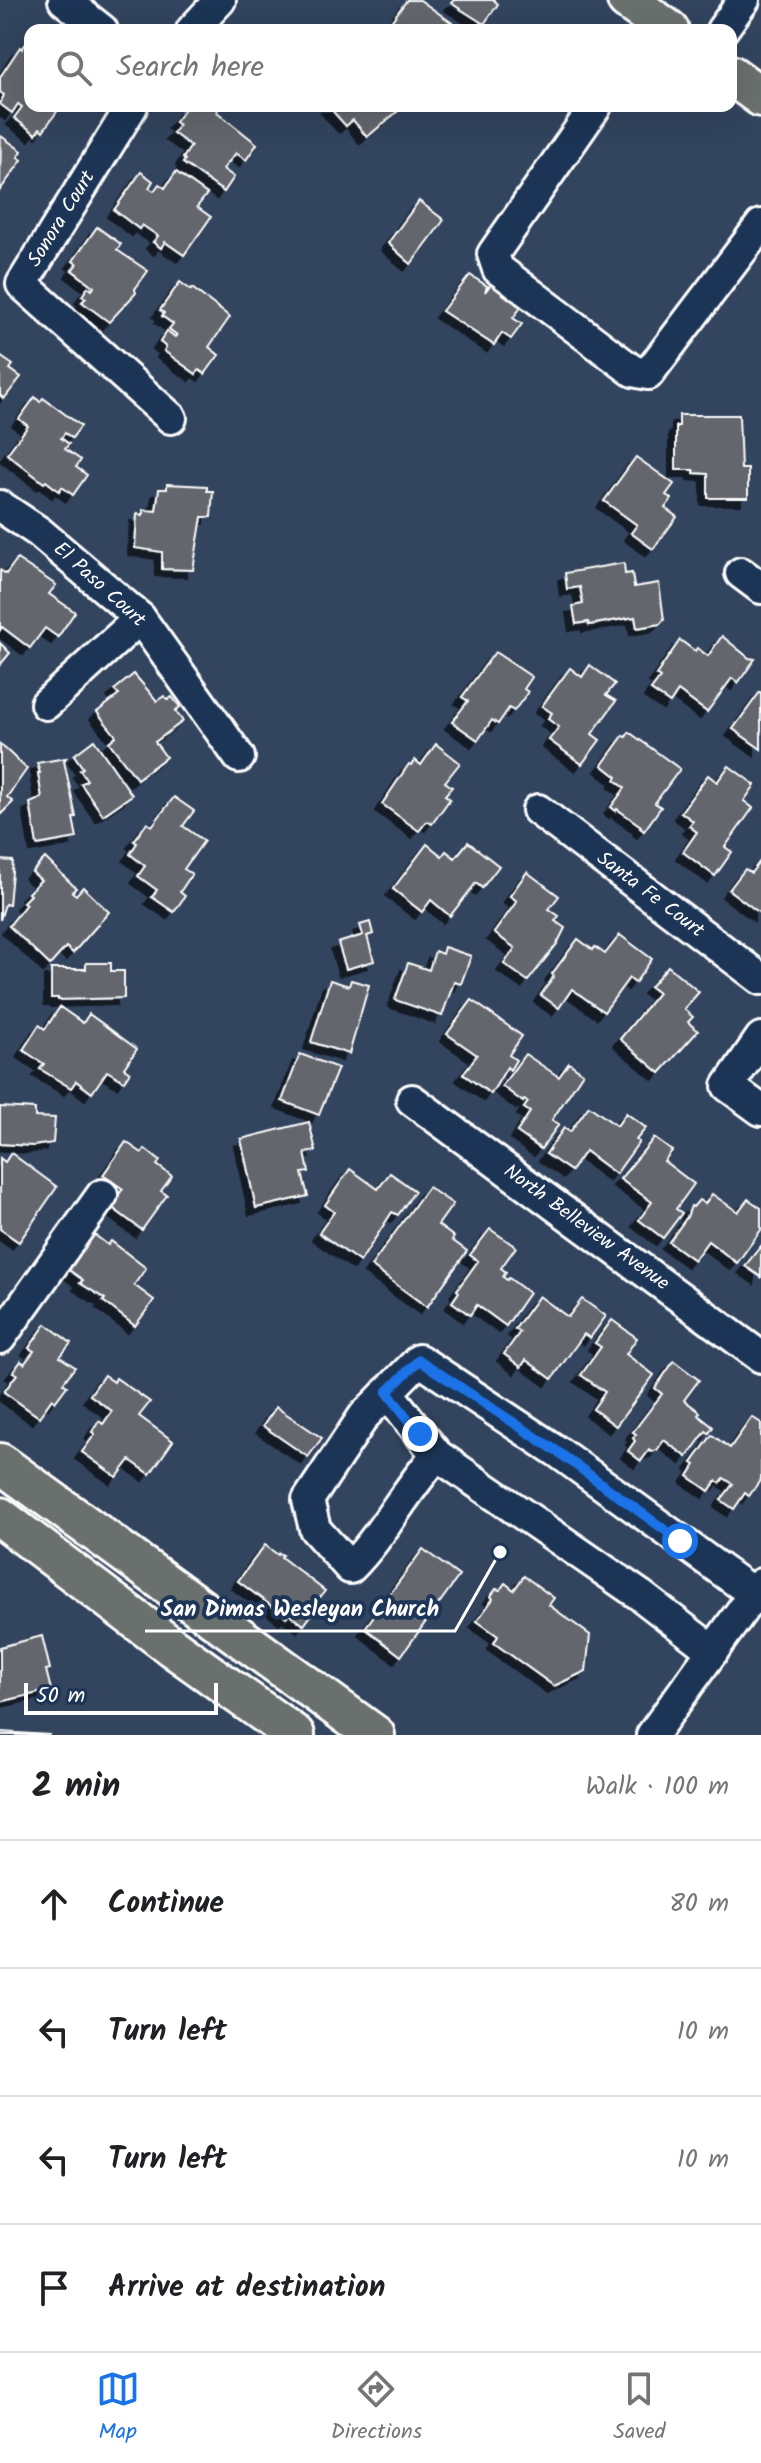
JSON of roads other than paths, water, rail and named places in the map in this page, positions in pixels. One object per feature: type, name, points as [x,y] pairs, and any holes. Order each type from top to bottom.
[{"type":"main road","points":[[737,79],[761,97]]},
{"type":"main road","points":[[0,1463],[375,1735]]},
{"type":"main road","points":[[0,1517],[295,1735]]},
{"type":"street","points":[[64,0],[94,24]]},
{"type":"street","points":[[198,24],[220,0]]},
{"type":"street","points":[[726,24],[744,0]]},
{"type":"street","name":"Sonora Court","points":[[128,112],[22,284],[171,418]]},
{"type":"street","points":[[592,112],[493,254],[498,269],[633,371],[648,374],[761,225]]},
{"type":"street","name":"El Paso Court","points":[[0,506],[39,532],[140,618],[239,757]]},
{"type":"street","points":[[46,704],[140,618]]},
{"type":"street","name":"Santa Fe Court","points":[[538,810],[761,979]]},
{"type":"street","points":[[761,1038],[728,1086],[761,1110]]},
{"type":"street","name":"North Belleview Avenue","points":[[412,1100],[761,1357]]},
{"type":"street","points":[[0,1338],[102,1195]]},
{"type":"street","points":[[437,1455],[364,1554],[350,1568],[315,1529],[308,1500],[364,1416],[419,1360],[757,1589],[652,1735]]},
{"type":"street","points":[[387,1392],[437,1455],[627,1586],[713,1651]]},
{"type":"place","name":"San Dimas Wesleyan Church","points":[[500,1552]]}]
